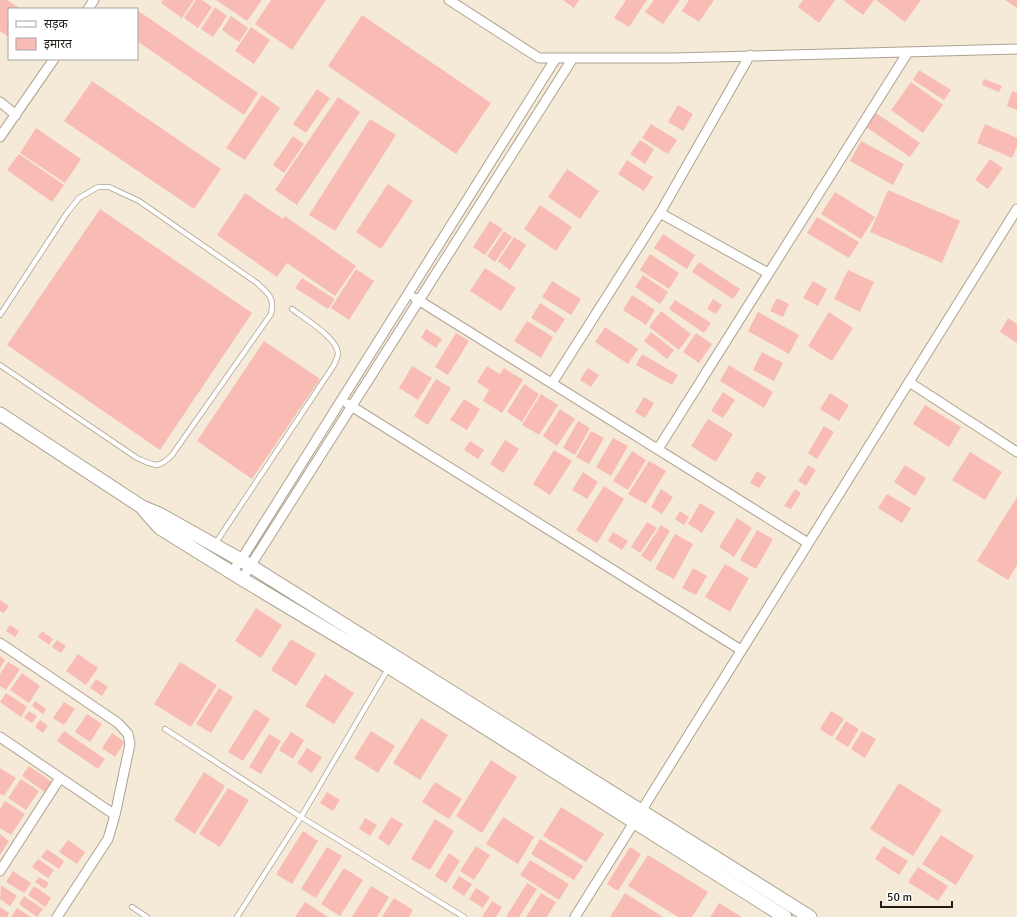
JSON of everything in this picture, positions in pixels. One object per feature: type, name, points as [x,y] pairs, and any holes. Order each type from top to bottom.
[{"type":"street","points":[[449,0],[539,58],[674,58],[1017,49]]},
{"type":"street","points":[[658,449],[908,52]]},
{"type":"street","points":[[552,383],[660,213],[750,55]]},
{"type":"street","points":[[237,576],[342,400],[556,58]]},
{"type":"street","points":[[237,576],[352,406],[572,58]]},
{"type":"street","points":[[0,137],[53,60]]},
{"type":"street","points":[[0,102],[16,115]]},
{"type":"street","points":[[575,917],[1017,209]]},
{"type":"street","points":[[660,213],[768,273]]},
{"type":"street","points":[[408,294],[808,543]]},
{"type":"street","points":[[909,382],[1017,452]]},
{"type":"street","points":[[342,400],[741,650]]},
{"type":"street","points":[[0,414],[142,507],[159,514],[246,563],[392,662],[637,816],[784,913],[810,917]]},
{"type":"street","points":[[142,507],[160,528],[237,576],[392,662]]},
{"type":"street","points":[[0,643],[118,723],[128,734],[130,744],[115,815],[108,839],[57,917]]},
{"type":"street","points":[[0,737],[115,815]]},
{"type":"street","points":[[0,870],[60,778]]},
{"type":"lane","points":[[0,314],[67,212],[79,198],[98,187],[109,187],[139,201],[257,283],[270,297],[273,305],[271,314],[172,455],[164,464],[154,466],[137,458],[0,365]]},
{"type":"lane","points":[[214,545],[329,372],[338,354],[336,346],[328,337],[292,309]]},
{"type":"lane","points":[[237,917],[301,817],[392,662]]},
{"type":"lane","points":[[165,729],[301,817],[464,917]]},
{"type":"lane","points":[[132,907],[147,917]]},
{"type":"building","points":[[0,0],[7,0],[19,8],[8,8],[8,36],[0,31]]},
{"type":"building","points":[[163,0],[194,0],[182,18],[161,3]]},
{"type":"building","points":[[196,0],[202,0],[212,7],[198,28],[184,18]]},
{"type":"building","points":[[216,0],[262,0],[247,21]]},
{"type":"building","points":[[271,0],[326,0],[292,50],[255,24]]},
{"type":"building","points":[[563,0],[579,0],[574,8]]},
{"type":"building","points":[[626,0],[647,0],[629,27],[614,18]]},
{"type":"building","points":[[654,0],[680,0],[663,24],[645,12]]},
{"type":"building","points":[[689,0],[714,0],[699,22],[682,11]]},
{"type":"building","points":[[803,0],[835,0],[819,23],[798,7]]},
{"type":"building","points":[[843,0],[874,0],[863,15]]},
{"type":"building","points":[[876,0],[921,0],[905,22]]},
{"type":"building","points":[[1005,0],[1017,0],[1017,8]]},
{"type":"building","points":[[215,7],[227,16],[213,37],[201,29]]},
{"type":"building","points":[[138,11],[258,93],[244,115],[138,42]]},
{"type":"building","points":[[362,15],[491,103],[456,154],[328,66]]},
{"type":"building","points":[[231,16],[248,28],[239,42],[222,30]]},
{"type":"building","points":[[251,27],[270,40],[254,64],[235,51]]},
{"type":"building","points":[[919,70],[951,90],[944,100],[913,80]]},
{"type":"building","points":[[984,79],[1002,86],[999,92],[982,85]]},
{"type":"building","points":[[92,81],[221,169],[194,209],[64,121]]},
{"type":"building","points":[[911,82],[943,105],[923,133],[891,110]]},
{"type":"building","points":[[317,89],[330,98],[306,133],[293,124]]},
{"type":"building","points":[[1012,91],[1017,93],[1017,110],[1007,106]]},
{"type":"building","points":[[262,95],[280,108],[245,160],[226,148]]},
{"type":"building","points":[[338,97],[360,112],[297,205],[275,190]]},
{"type":"building","points":[[678,105],[693,114],[683,131],[668,122]]},
{"type":"building","points":[[876,113],[920,143],[910,157],[866,127]]},
{"type":"building","points":[[370,119],[396,135],[335,231],[309,215]]},
{"type":"building","points":[[651,124],[677,140],[668,154],[642,138]]},
{"type":"building","points":[[985,124],[1017,138],[1017,146],[1012,158],[977,143]]},
{"type":"building","points":[[36,128],[81,159],[65,183],[20,153]]},
{"type":"building","points":[[293,136],[304,144],[284,173],[273,165]]},
{"type":"building","points":[[640,140],[654,149],[645,164],[630,154]]},
{"type":"building","points":[[861,141],[904,164],[893,185],[850,161]]},
{"type":"building","points":[[19,154],[64,185],[52,202],[7,170]]},
{"type":"building","points":[[990,159],[1003,168],[988,189],[975,180]]},
{"type":"building","points":[[627,160],[653,177],[644,191],[618,174]]},
{"type":"building","points":[[567,169],[599,191],[580,219],[548,197]]},
{"type":"building","points":[[388,184],[413,201],[381,249],[356,232]]},
{"type":"building","points":[[888,190],[960,221],[942,263],[870,232]]},
{"type":"building","points":[[835,192],[875,217],[861,239],[821,214]]},
{"type":"building","points":[[245,193],[283,219],[285,216],[356,266],[335,296],[287,263],[277,277],[217,235]]},
{"type":"building","points":[[540,205],[572,227],[556,251],[524,229]]},
{"type":"building","points":[[100,209],[252,313],[160,450],[7,345]]},
{"type":"building","points":[[817,217],[859,242],[849,258],[807,233]]},
{"type":"building","points":[[490,221],[503,229],[485,255],[473,247]]},
{"type":"building","points":[[504,231],[512,237],[495,262],[487,256]]},
{"type":"building","points":[[663,234],[695,255],[687,269],[654,248]]},
{"type":"building","points":[[514,237],[526,245],[510,270],[498,261]]},
{"type":"building","points":[[650,254],[679,273],[669,289],[640,270]]},
{"type":"building","points":[[699,262],[740,289],[733,299],[692,272]]},
{"type":"building","points":[[485,268],[516,288],[501,311],[470,291]]},
{"type":"building","points":[[356,269],[374,281],[349,320],[331,308]]},
{"type":"building","points":[[848,270],[874,282],[860,312],[834,299]]},
{"type":"building","points":[[643,275],[668,292],[660,304],[635,287]]},
{"type":"building","points":[[302,278],[335,299],[328,309],[295,288]]},
{"type":"building","points":[[552,281],[581,299],[571,315],[542,297]]},
{"type":"building","points":[[813,281],[827,289],[818,306],[803,298]]},
{"type":"building","points":[[632,295],[655,310],[646,325],[623,310]]},
{"type":"building","points":[[777,298],[789,304],[783,317],[770,311]]},
{"type":"building","points":[[713,299],[722,305],[716,314],[707,309]]},
{"type":"building","points":[[675,300],[711,323],[704,333],[669,309]]},
{"type":"building","points":[[540,303],[565,319],[556,333],[531,318]]},
{"type":"building","points":[[661,311],[691,334],[679,350],[649,327]]},
{"type":"building","points":[[758,312],[799,335],[789,354],[748,331]]},
{"type":"building","points":[[829,312],[853,328],[832,361],[808,346]]},
{"type":"building","points":[[1008,318],[1017,324],[1017,343],[1000,332]]},
{"type":"building","points":[[527,321],[553,337],[541,358],[514,341]]},
{"type":"building","points":[[605,327],[638,349],[628,364],[595,342]]},
{"type":"building","points":[[426,329],[442,339],[436,348],[421,338]]},
{"type":"building","points":[[651,332],[674,350],[667,359],[644,341]]},
{"type":"building","points":[[456,333],[469,341],[448,375],[435,367]]},
{"type":"building","points":[[696,333],[712,344],[699,363],[683,352]]},
{"type":"building","points":[[264,341],[320,379],[252,479],[197,441]]},
{"type":"building","points":[[762,352],[783,363],[774,381],[753,370]]},
{"type":"building","points":[[642,354],[678,375],[672,385],[636,365]]},
{"type":"building","points":[[729,365],[773,392],[764,408],[720,381]]},
{"type":"building","points":[[412,366],[432,378],[418,400],[399,388]]},
{"type":"building","points":[[487,366],[500,374],[504,368],[523,380],[502,413],[483,401],[489,390],[477,382]]},
{"type":"building","points":[[588,368],[599,375],[591,387],[580,380]]},
{"type":"building","points":[[436,379],[451,388],[428,425],[414,416]]},
{"type":"building","points":[[524,384],[539,394],[522,422],[507,412]]},
{"type":"building","points":[[723,392],[735,400],[723,418],[711,411]]},
{"type":"building","points":[[830,393],[849,405],[839,421],[820,409]]},
{"type":"building","points":[[541,394],[558,405],[539,435],[522,425]]},
{"type":"building","points":[[644,397],[654,403],[645,418],[635,412]]},
{"type":"building","points":[[464,399],[480,409],[467,430],[450,420]]},
{"type":"building","points":[[925,405],[961,427],[949,447],[913,424]]},
{"type":"building","points":[[560,409],[575,419],[557,446],[543,436]]},
{"type":"building","points":[[708,419],[733,434],[716,462],[691,446]]},
{"type":"building","points":[[578,421],[590,428],[575,455],[563,448]]},
{"type":"building","points":[[824,426],[834,432],[817,459],[808,453]]},
{"type":"building","points":[[591,431],[604,438],[589,464],[576,457]]},
{"type":"building","points":[[613,438],[628,446],[611,476],[596,467]]},
{"type":"building","points":[[505,440],[519,449],[503,473],[490,464]]},
{"type":"building","points":[[470,441],[484,450],[478,459],[464,450]]},
{"type":"building","points":[[554,450],[572,461],[550,495],[533,484]]},
{"type":"building","points":[[632,451],[646,460],[628,490],[613,481]]},
{"type":"building","points":[[970,452],[1002,472],[985,500],[952,480]]},
{"type":"building","points":[[649,461],[666,471],[646,504],[628,494]]},
{"type":"building","points":[[808,465],[816,470],[806,486],[798,481]]},
{"type":"building","points":[[905,465],[926,478],[915,496],[894,482]]},
{"type":"building","points":[[757,471],[766,477],[759,488],[750,483]]},
{"type":"building","points":[[583,472],[598,482],[587,499],[572,490]]},
{"type":"building","points":[[604,486],[624,499],[597,543],[576,530]]},
{"type":"building","points":[[661,489],[673,497],[662,514],[651,507]]},
{"type":"building","points":[[795,489],[801,493],[791,509],[784,506]]},
{"type":"building","points":[[887,494],[911,508],[902,523],[878,508]]},
{"type":"building","points":[[1017,497],[1017,565],[1008,580],[977,561]]},
{"type":"building","points":[[700,503],[715,512],[702,533],[688,524]]},
{"type":"building","points":[[680,511],[689,517],[684,525],[675,519]]},
{"type":"building","points":[[737,518],[752,528],[734,557],[719,547]]},
{"type":"building","points":[[647,522],[657,528],[640,553],[631,547]]},
{"type":"building","points":[[661,525],[670,531],[651,562],[641,556]]},
{"type":"building","points":[[757,530],[773,539],[756,569],[740,560]]},
{"type":"building","points":[[613,532],[628,541],[622,550],[608,541]]},
{"type":"building","points":[[675,534],[693,544],[674,579],[655,569]]},
{"type":"building","points":[[725,564],[749,578],[730,612],[705,597]]},
{"type":"building","points":[[693,568],[707,576],[696,595],[682,588]]},
{"type":"building","points":[[0,600],[9,606],[4,613],[0,611]]},
{"type":"building","points":[[256,608],[282,625],[261,658],[235,641]]},
{"type":"building","points":[[10,625],[19,631],[15,637],[6,631]]},
{"type":"building","points":[[42,631],[53,639],[49,645],[38,637]]},
{"type":"building","points":[[291,639],[316,654],[296,686],[271,670]]},
{"type":"building","points":[[57,640],[66,646],[61,653],[52,647]]},
{"type":"building","points":[[78,654],[98,668],[86,685],[66,671]]},
{"type":"building","points":[[0,656],[5,660],[0,668]]},
{"type":"building","points":[[8,662],[20,669],[6,690],[0,686],[0,674]]},
{"type":"building","points":[[180,662],[217,685],[191,727],[154,704]]},
{"type":"building","points":[[22,673],[40,686],[29,703],[10,690]]},
{"type":"building","points":[[325,674],[354,693],[334,724],[305,706]]},
{"type":"building","points":[[96,679],[108,687],[102,696],[90,688]]},
{"type":"building","points":[[219,688],[233,697],[211,733],[196,724]]},
{"type":"building","points":[[6,693],[27,707],[21,717],[0,702]]},
{"type":"building","points":[[35,701],[46,709],[43,714],[32,706]]},
{"type":"building","points":[[64,702],[75,709],[64,725],[53,718]]},
{"type":"building","points":[[255,709],[270,719],[243,761],[228,752]]},
{"type":"building","points":[[29,711],[37,716],[32,723],[24,718]]},
{"type":"building","points":[[831,711],[844,719],[832,737],[820,729]]},
{"type":"building","points":[[87,714],[102,724],[90,742],[75,732]]},
{"type":"building","points":[[421,718],[448,735],[420,780],[393,763]]},
{"type":"building","points":[[40,720],[48,726],[43,733],[35,727]]},
{"type":"building","points":[[846,721],[859,729],[848,747],[835,739]]},
{"type":"building","points":[[64,731],[105,759],[98,769],[57,741]]},
{"type":"building","points":[[371,731],[395,746],[378,773],[354,758]]},
{"type":"building","points":[[862,731],[876,739],[865,758],[851,749]]},
{"type":"building","points":[[291,732],[304,740],[293,759],[279,750]]},
{"type":"building","points":[[112,733],[125,742],[115,757],[102,748]]},
{"type":"building","points":[[269,734],[281,741],[261,774],[249,767]]},
{"type":"building","points":[[307,748],[322,757],[312,773],[297,763]]},
{"type":"building","points":[[491,760],[517,777],[482,833],[456,816]]},
{"type":"building","points":[[29,766],[52,782],[45,792],[22,776]]},
{"type":"building","points":[[0,768],[16,778],[4,796],[0,794]]},
{"type":"building","points":[[204,772],[225,786],[195,834],[174,820]]},
{"type":"building","points":[[21,779],[39,791],[26,810],[8,798]]},
{"type":"building","points":[[435,782],[462,799],[449,819],[422,802]]},
{"type":"building","points":[[899,783],[942,810],[913,856],[870,829]]},
{"type":"building","points":[[228,788],[249,800],[220,847],[199,834]]},
{"type":"building","points":[[327,792],[340,800],[333,811],[320,803]]},
{"type":"building","points":[[5,801],[25,814],[11,835],[0,828],[0,809]]},
{"type":"building","points":[[561,807],[604,834],[586,862],[543,836]]},
{"type":"building","points":[[391,817],[403,824],[389,846],[378,838]]},
{"type":"building","points":[[503,817],[534,837],[518,864],[486,844]]},
{"type":"building","points":[[365,818],[377,825],[370,836],[359,829]]},
{"type":"building","points":[[435,819],[454,831],[430,870],[411,859]]},
{"type":"building","points":[[303,831],[318,841],[292,884],[276,874]]},
{"type":"building","points":[[0,834],[9,841],[0,855]]},
{"type":"building","points":[[941,835],[974,856],[956,885],[922,864]]},
{"type":"building","points":[[540,839],[583,866],[574,880],[531,854]]},
{"type":"building","points":[[68,840],[85,852],[77,864],[59,852]]},
{"type":"building","points":[[476,846],[490,855],[474,880],[460,871]]},
{"type":"building","points":[[883,846],[908,861],[899,875],[875,859]]},
{"type":"building","points":[[327,847],[342,856],[316,898],[301,889]]},
{"type":"building","points":[[630,847],[641,854],[618,891],[607,884]]},
{"type":"building","points":[[47,849],[64,861],[59,869],[41,857]]},
{"type":"building","points":[[449,853],[460,861],[446,883],[435,876]]},
{"type":"building","points":[[648,855],[708,892],[692,917],[678,917],[628,886]]},
{"type":"building","points":[[38,859],[54,870],[48,878],[32,867]]},
{"type":"building","points":[[530,860],[569,884],[559,900],[520,875]]},
{"type":"building","points":[[918,867],[948,886],[938,901],[908,882]]},
{"type":"building","points":[[344,868],[363,880],[340,916],[321,904]]},
{"type":"building","points":[[13,871],[31,883],[24,893],[6,882]]},
{"type":"building","points":[[459,876],[472,884],[464,896],[452,888]]},
{"type":"building","points":[[39,877],[49,883],[45,889],[35,882]]},
{"type":"building","points":[[527,883],[537,889],[519,917],[506,917]]},
{"type":"building","points":[[1,885],[17,896],[10,906],[0,899]]},
{"type":"building","points":[[34,886],[51,898],[45,907],[28,895]]},
{"type":"building","points":[[371,886],[389,897],[377,917],[352,917]]},
{"type":"building","points":[[476,888],[490,897],[483,908],[469,899]]},
{"type":"building","points":[[541,893],[556,902],[547,917],[526,917]]},
{"type":"building","points":[[625,893],[663,917],[610,917]]},
{"type":"building","points":[[24,896],[43,909],[37,917],[19,904]]},
{"type":"building","points":[[394,898],[413,910],[409,917],[382,917]]},
{"type":"building","points":[[492,901],[502,907],[496,917],[482,917]]},
{"type":"building","points":[[305,902],[328,917],[295,917]]},
{"type":"building","points":[[719,903],[742,917],[710,917]]},
{"type":"building","points":[[0,907],[9,913],[7,917],[0,917]]},
{"type":"building","points":[[17,908],[31,917],[11,917]]}]
